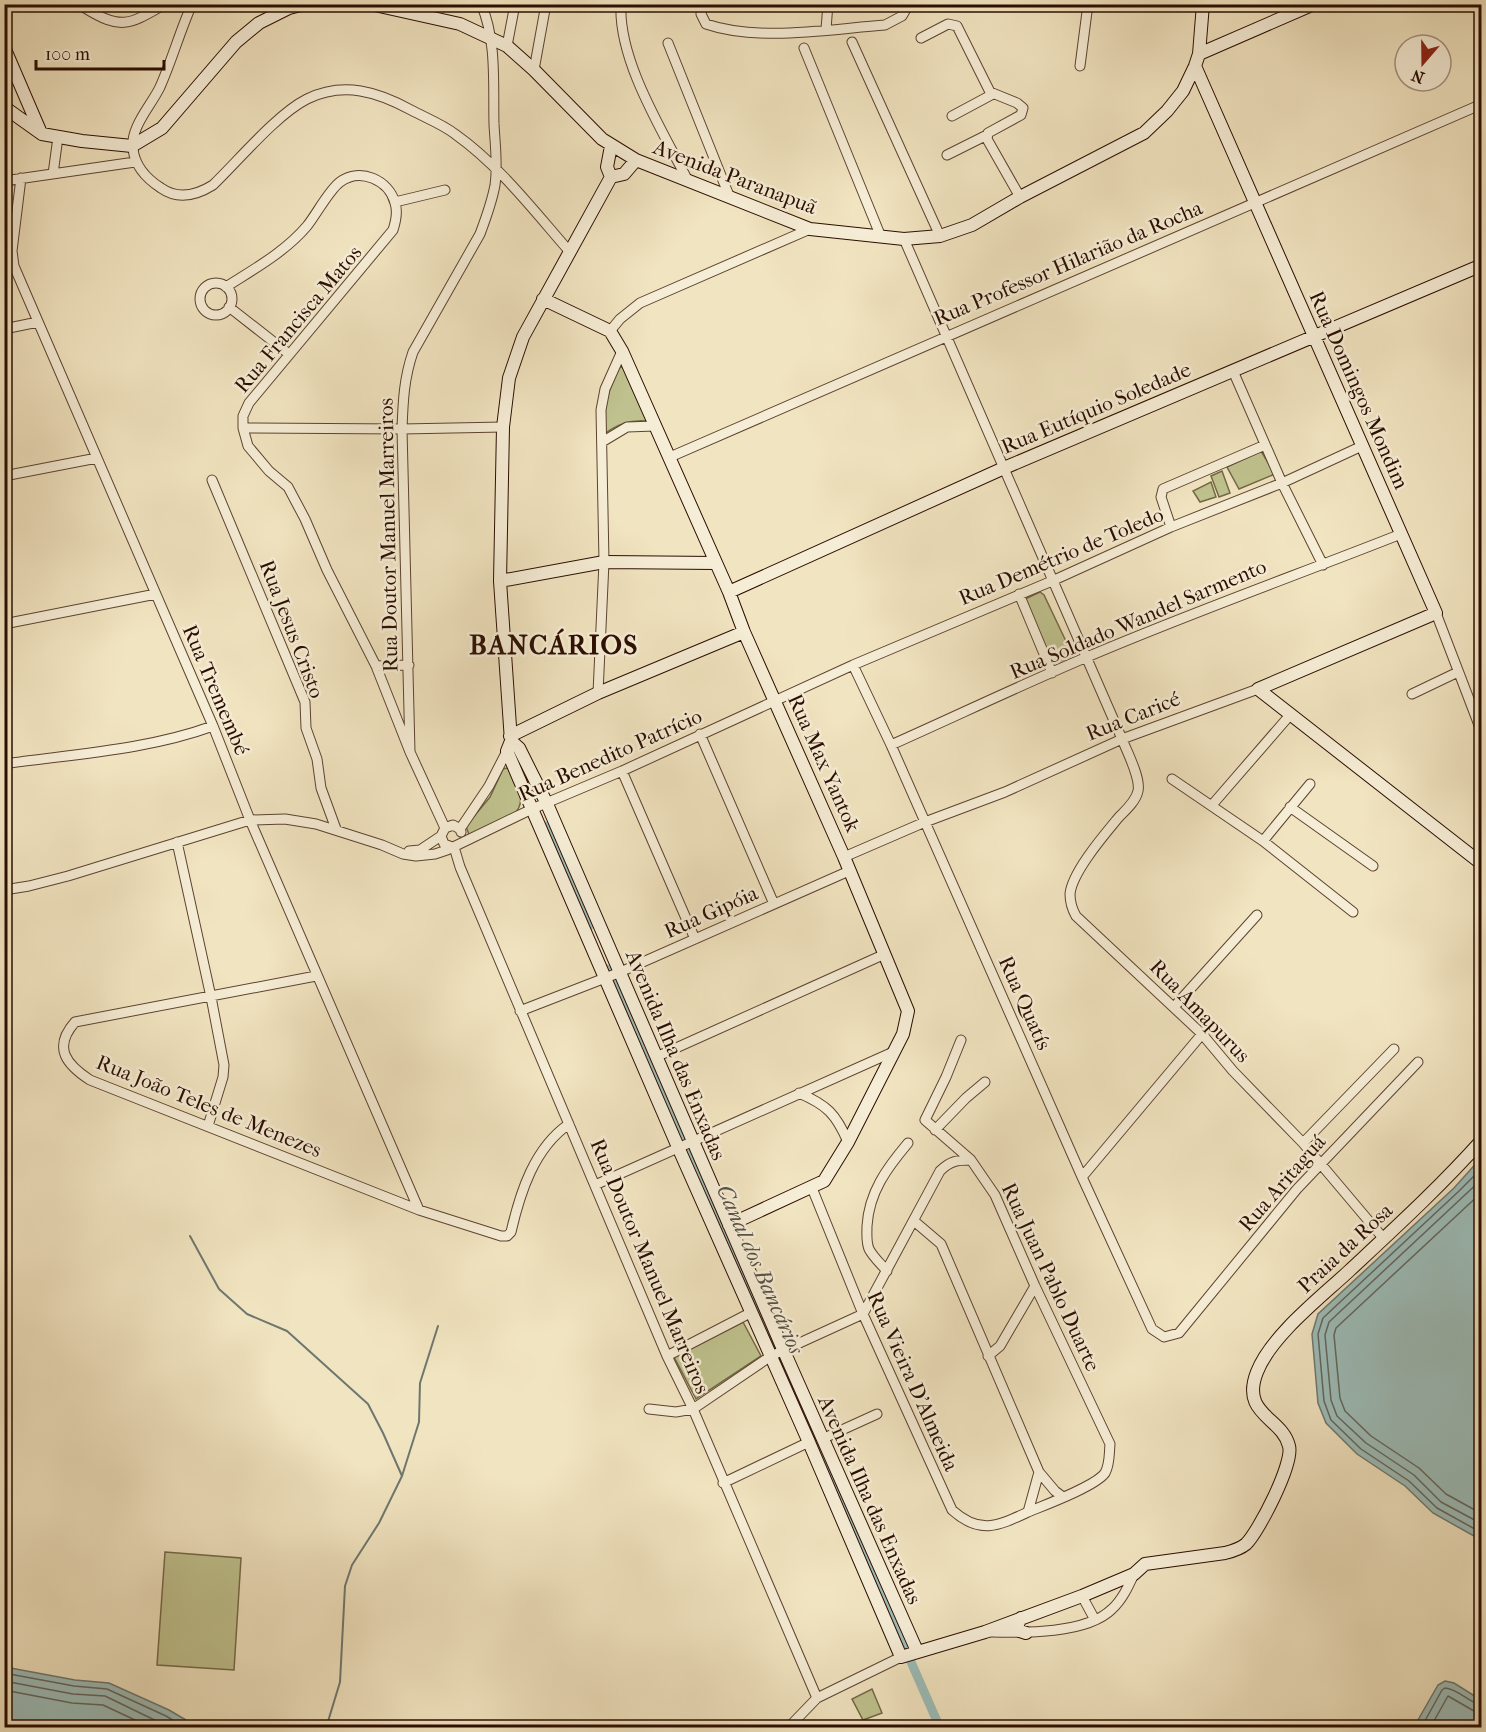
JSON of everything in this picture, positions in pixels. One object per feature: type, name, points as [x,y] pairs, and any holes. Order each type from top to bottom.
[{"type":"street","points":[[84,6],[105,20],[121,23],[135,21],[165,4]]},
{"type":"street","points":[[192,4],[160,87],[138,123],[132,146],[135,162],[149,180],[166,192],[186,196],[202,192],[213,186],[285,114],[306,100],[324,92],[347,89],[366,91],[392,99],[455,133],[496,169],[570,252]]},
{"type":"street","points":[[4,107],[42,134],[132,146],[162,128],[236,42],[259,23],[289,8],[304,4]]},
{"type":"street","name":"Avenida Paranapuã","points":[[370,4],[460,24],[507,46],[611,146],[636,160],[810,229],[904,239],[940,236],[972,225],[1020,197],[1144,133],[1167,111],[1183,91],[1201,53],[1203,4]]},
{"type":"street","name":"Rua Doutor Manuel Marreiros","points":[[443,832],[410,752],[403,389],[413,352],[480,234],[495,185],[490,37],[481,4]]},
{"type":"street","points":[[507,46],[515,4]]},
{"type":"street","points":[[534,70],[546,4]]},
{"type":"street","points":[[621,4],[620,21],[629,56],[687,179]]},
{"type":"street","points":[[704,4],[701,14],[706,24],[723,30],[764,33],[885,25],[902,16],[909,4]]},
{"type":"street","points":[[826,29],[828,4]]},
{"type":"street","points":[[1080,66],[1088,4]]},
{"type":"street","points":[[1201,53],[1314,4]]},
{"type":"street","points":[[921,38],[948,24],[957,26],[984,83],[993,94],[1017,103],[1023,108],[1021,115],[947,155]]},
{"type":"street","points":[[852,42],[940,236]]},
{"type":"street","points":[[668,43],[730,198]]},
{"type":"street","points":[[4,47],[42,134]]},
{"type":"street","points":[[804,48],[881,237]]},
{"type":"street","name":"Rua Domingos Mondim","points":[[1201,53],[1254,202],[1437,613],[1482,733]]},
{"type":"street","points":[[952,116],[993,94]]},
{"type":"street","name":"Rua Professor Hilarião da Rocha","points":[[670,457],[946,335],[1482,104]]},
{"type":"street","points":[[987,135],[1020,197]]},
{"type":"street","points":[[52,174],[58,137]]},
{"type":"street","points":[[512,744],[500,581],[502,427],[509,378],[523,337],[611,177],[607,162],[611,146]]},
{"type":"street","points":[[611,177],[624,174],[636,160]]},
{"type":"street","points":[[4,181],[135,162]]},
{"type":"street","points":[[226,287],[286,246],[306,226],[339,182],[355,175],[368,176],[385,186],[395,202],[445,190]]},
{"type":"street","name":"Rua Tremembé","points":[[21,178],[12,251],[14,266],[213,726],[316,976],[419,1210]]},
{"type":"street","name":"Rua Francisca Matos","points":[[395,202],[396,218],[393,230],[249,403],[243,416],[243,428],[248,446],[269,471],[288,487],[376,666],[410,752]]},
{"type":"street","points":[[543,299],[610,331],[620,319],[640,303],[810,229]]},
{"type":"street","points":[[904,239],[1122,739]]},
{"type":"street","name":"Rua Eutíquio Soledade","points":[[729,592],[1004,468],[1482,266]]},
{"type":"street","points":[[218,284],[226,287],[232,299],[229,308],[223,313],[214,315],[203,308],[200,300],[202,291],[209,285],[218,284]]},
{"type":"street","points":[[229,308],[289,354]]},
{"type":"street","points":[[4,329],[38,322]]},
{"type":"street","name":"Rua Max Yantok","points":[[610,331],[622,351],[670,457],[744,632],[844,857],[908,1011],[906,1028],[848,1142],[824,1181],[729,1225]]},
{"type":"street","points":[[598,693],[604,562],[601,410],[605,389],[622,351]]},
{"type":"street","points":[[1233,371],[1282,483],[1323,565]]},
{"type":"street","points":[[602,442],[627,427],[655,426]]},
{"type":"street","points":[[243,428],[502,427]]},
{"type":"street","points":[[1171,527],[1161,497],[1163,489],[1265,445]]},
{"type":"street","name":"Rua Demétrio de Toledo","points":[[775,701],[1171,527],[1282,483],[1362,446]]},
{"type":"street","points":[[4,476],[97,458]]},
{"type":"street","name":"Rua Jesus Cristo","points":[[212,480],[305,702],[306,728],[318,759],[321,788],[336,829]]},
{"type":"street","name":"Rua Soldado Wandel Sarmento","points":[[891,745],[1086,657],[1274,581],[1323,565],[1401,534]]},
{"type":"street","points":[[500,581],[604,562],[716,563]]},
{"type":"street","points":[[4,624],[156,594]]},
{"type":"street","points":[[1019,594],[1052,673]]},
{"type":"street","name":"Rua Caricé","points":[[844,857],[925,822],[1005,792],[1122,739],[1258,689],[1437,613]]},
{"type":"street","points":[[460,829],[489,786],[512,744],[598,693],[744,632]]},
{"type":"street","points":[[376,666],[409,665]]},
{"type":"street","name":"Rua Quatís","points":[[853,665],[891,745],[1082,1177],[1152,1329],[1164,1337],[1179,1333]]},
{"type":"street","points":[[1412,694],[1458,672]]},
{"type":"street","points":[[1258,689],[1482,864]]},
{"type":"street","name":"Rua Benedito Patrício","points":[[4,890],[69,876],[250,820],[285,819],[336,829],[403,854],[422,856],[435,854],[775,701]]},
{"type":"street","points":[[1212,805],[1290,715]]},
{"type":"street","points":[[4,764],[154,742],[184,736],[213,726]]},
{"type":"street","points":[[700,734],[774,904]]},
{"type":"street","name":"Rua Amapurus","points":[[1122,739],[1138,782],[1138,792],[1134,801],[1103,836],[1074,879],[1070,893],[1071,906],[1076,916],[1202,1034],[1233,1071],[1322,1164],[1384,1239]]},
{"type":"street","name":"Avenida Ilha das Enxadas","points":[[512,744],[547,804],[656,1057],[686,1144],[752,1312],[777,1353],[822,1439],[916,1651]]},
{"type":"street","name":"Avenida Ilha das Enxadas","points":[[512,744],[532,809],[606,978],[686,1144],[729,1225],[809,1442],[902,1657]]},
{"type":"street","points":[[622,771],[695,939]]},
{"type":"street","points":[[1172,779],[1263,841],[1353,912]]},
{"type":"street","points":[[1263,841],[1310,784]]},
{"type":"street","points":[[1290,807],[1373,866]]},
{"type":"street","points":[[395,851],[420,850],[443,832],[453,825],[460,829],[463,837],[455,846],[444,844],[443,832]]},
{"type":"street","points":[[177,842],[211,997],[224,1071],[207,1126]]},
{"type":"street","name":"Rua Doutor Manuel Marreiros","points":[[455,846],[460,867],[520,1011],[667,1356],[693,1409],[817,1698]]},
{"type":"street","name":"Rua Gipóia","points":[[520,1011],[619,973],[849,871]]},
{"type":"street","points":[[1174,1007],[1257,915]]},
{"type":"street","points":[[656,1057],[885,954]]},
{"type":"street","name":"Rua João Teles de Menezes","points":[[316,976],[75,1022],[66,1038],[63,1049],[65,1058],[73,1069],[90,1080],[419,1210],[501,1236],[507,1236],[511,1232],[520,1196],[535,1165],[548,1144],[569,1124]]},
{"type":"street","points":[[1082,1177],[1202,1034]]},
{"type":"street","name":"Rua Juan Pablo Duarte","points":[[961,1040],[925,1120],[971,1160],[995,1195],[1035,1286],[1110,1444],[1109,1464],[1104,1475],[1063,1497]]},
{"type":"street","points":[[1303,1143],[1394,1049]]},
{"type":"street","points":[[595,1185],[892,1052]]},
{"type":"street","name":"Rua Aritaguá","points":[[1179,1333],[1297,1189],[1418,1062]]},
{"type":"street","points":[[935,1130],[985,1082]]},
{"type":"street","points":[[799,1093],[818,1101],[831,1111],[841,1124],[848,1142]]},
{"type":"street","name":"Praia da Rosa","points":[[1134,1574],[1145,1564],[1236,1550],[1245,1545],[1257,1530],[1291,1455],[1286,1437],[1263,1414],[1256,1403],[1253,1394],[1259,1367],[1295,1321],[1451,1175],[1482,1140]]},
{"type":"street","points":[[887,1271],[869,1248],[868,1216],[874,1191],[887,1168],[908,1143]]},
{"type":"street","points":[[649,1408],[676,1412],[693,1409],[777,1353],[863,1314],[940,1171],[948,1162],[971,1160]]},
{"type":"street","name":"Rua Vieira D'Almeida","points":[[812,1188],[863,1314],[952,1510],[964,1521],[980,1526],[998,1526],[1063,1497]]},
{"type":"street","points":[[914,1221],[940,1244],[1040,1472],[1055,1491],[1063,1497]]},
{"type":"street","points":[[988,1356],[1000,1346],[1035,1286]]},
{"type":"street","points":[[667,1356],[752,1312]]},
{"type":"street","points":[[822,1439],[877,1414]]},
{"type":"street","points":[[723,1483],[809,1442]]},
{"type":"street","points":[[1028,1512],[1040,1472]]},
{"type":"street","points":[[788,1728],[817,1698],[902,1657],[985,1632],[1134,1574]]},
{"type":"street","points":[[985,1632],[1026,1633],[1095,1620],[1110,1612],[1119,1602],[1134,1574]]},
{"type":"street","points":[[1082,1596],[1095,1620]]},
{"type":"street","points":[[1021,1618],[1017,1626],[1020,1631],[1026,1633]]},
{"type":"green space","points":[[624,367],[645,411],[646,421],[624,423],[604,434],[605,410],[609,394],[616,370]]},
{"type":"green space","points":[[1261,451],[1275,474],[1239,489],[1227,467]]},
{"type":"green space","points":[[1222,471],[1230,493],[1219,497],[1211,476]]},
{"type":"green space","points":[[1211,482],[1216,497],[1200,502],[1193,491]]},
{"type":"green space","points":[[1040,592],[1044,595],[1073,656],[1072,661],[1053,668],[1025,599]]},
{"type":"green space","points":[[507,768],[519,791],[519,808],[515,813],[469,835],[466,826],[490,797],[503,769]]},
{"type":"green space","points":[[743,1322],[761,1356],[696,1399],[674,1357]]},
{"type":"green space","points":[[165,1552],[241,1558],[234,1670],[157,1665]]},
{"type":"green space","points":[[872,1689],[882,1713],[863,1720],[852,1699]]},
{"type":"water","points":[[1481,1158],[1481,1540],[1433,1513],[1405,1486],[1357,1454],[1326,1423],[1318,1403],[1312,1334],[1318,1314],[1454,1188]]},
{"type":"water","points":[[5,1667],[75,1680],[109,1683],[169,1710],[198,1727],[5,1727]]},
{"type":"water","points":[[1445,1681],[1454,1683],[1481,1700],[1481,1727],[1414,1727],[1438,1685]]},
{"type":"waterway","name":"Canal dos Bancários","points":[[546,826],[589,926]]},
{"type":"waterway","name":"Canal dos Bancários","points":[[607,969],[940,1728]]},
{"type":"waterway","points":[[190,1236],[219,1289],[247,1314],[287,1331],[368,1404],[402,1476]]},
{"type":"waterway","points":[[326,1728],[340,1682],[345,1586],[352,1565],[379,1523],[402,1476],[419,1422],[420,1383],[438,1326]]},
{"type":"district","name":"BANCÁRIOS","points":[[554,645]]}]
